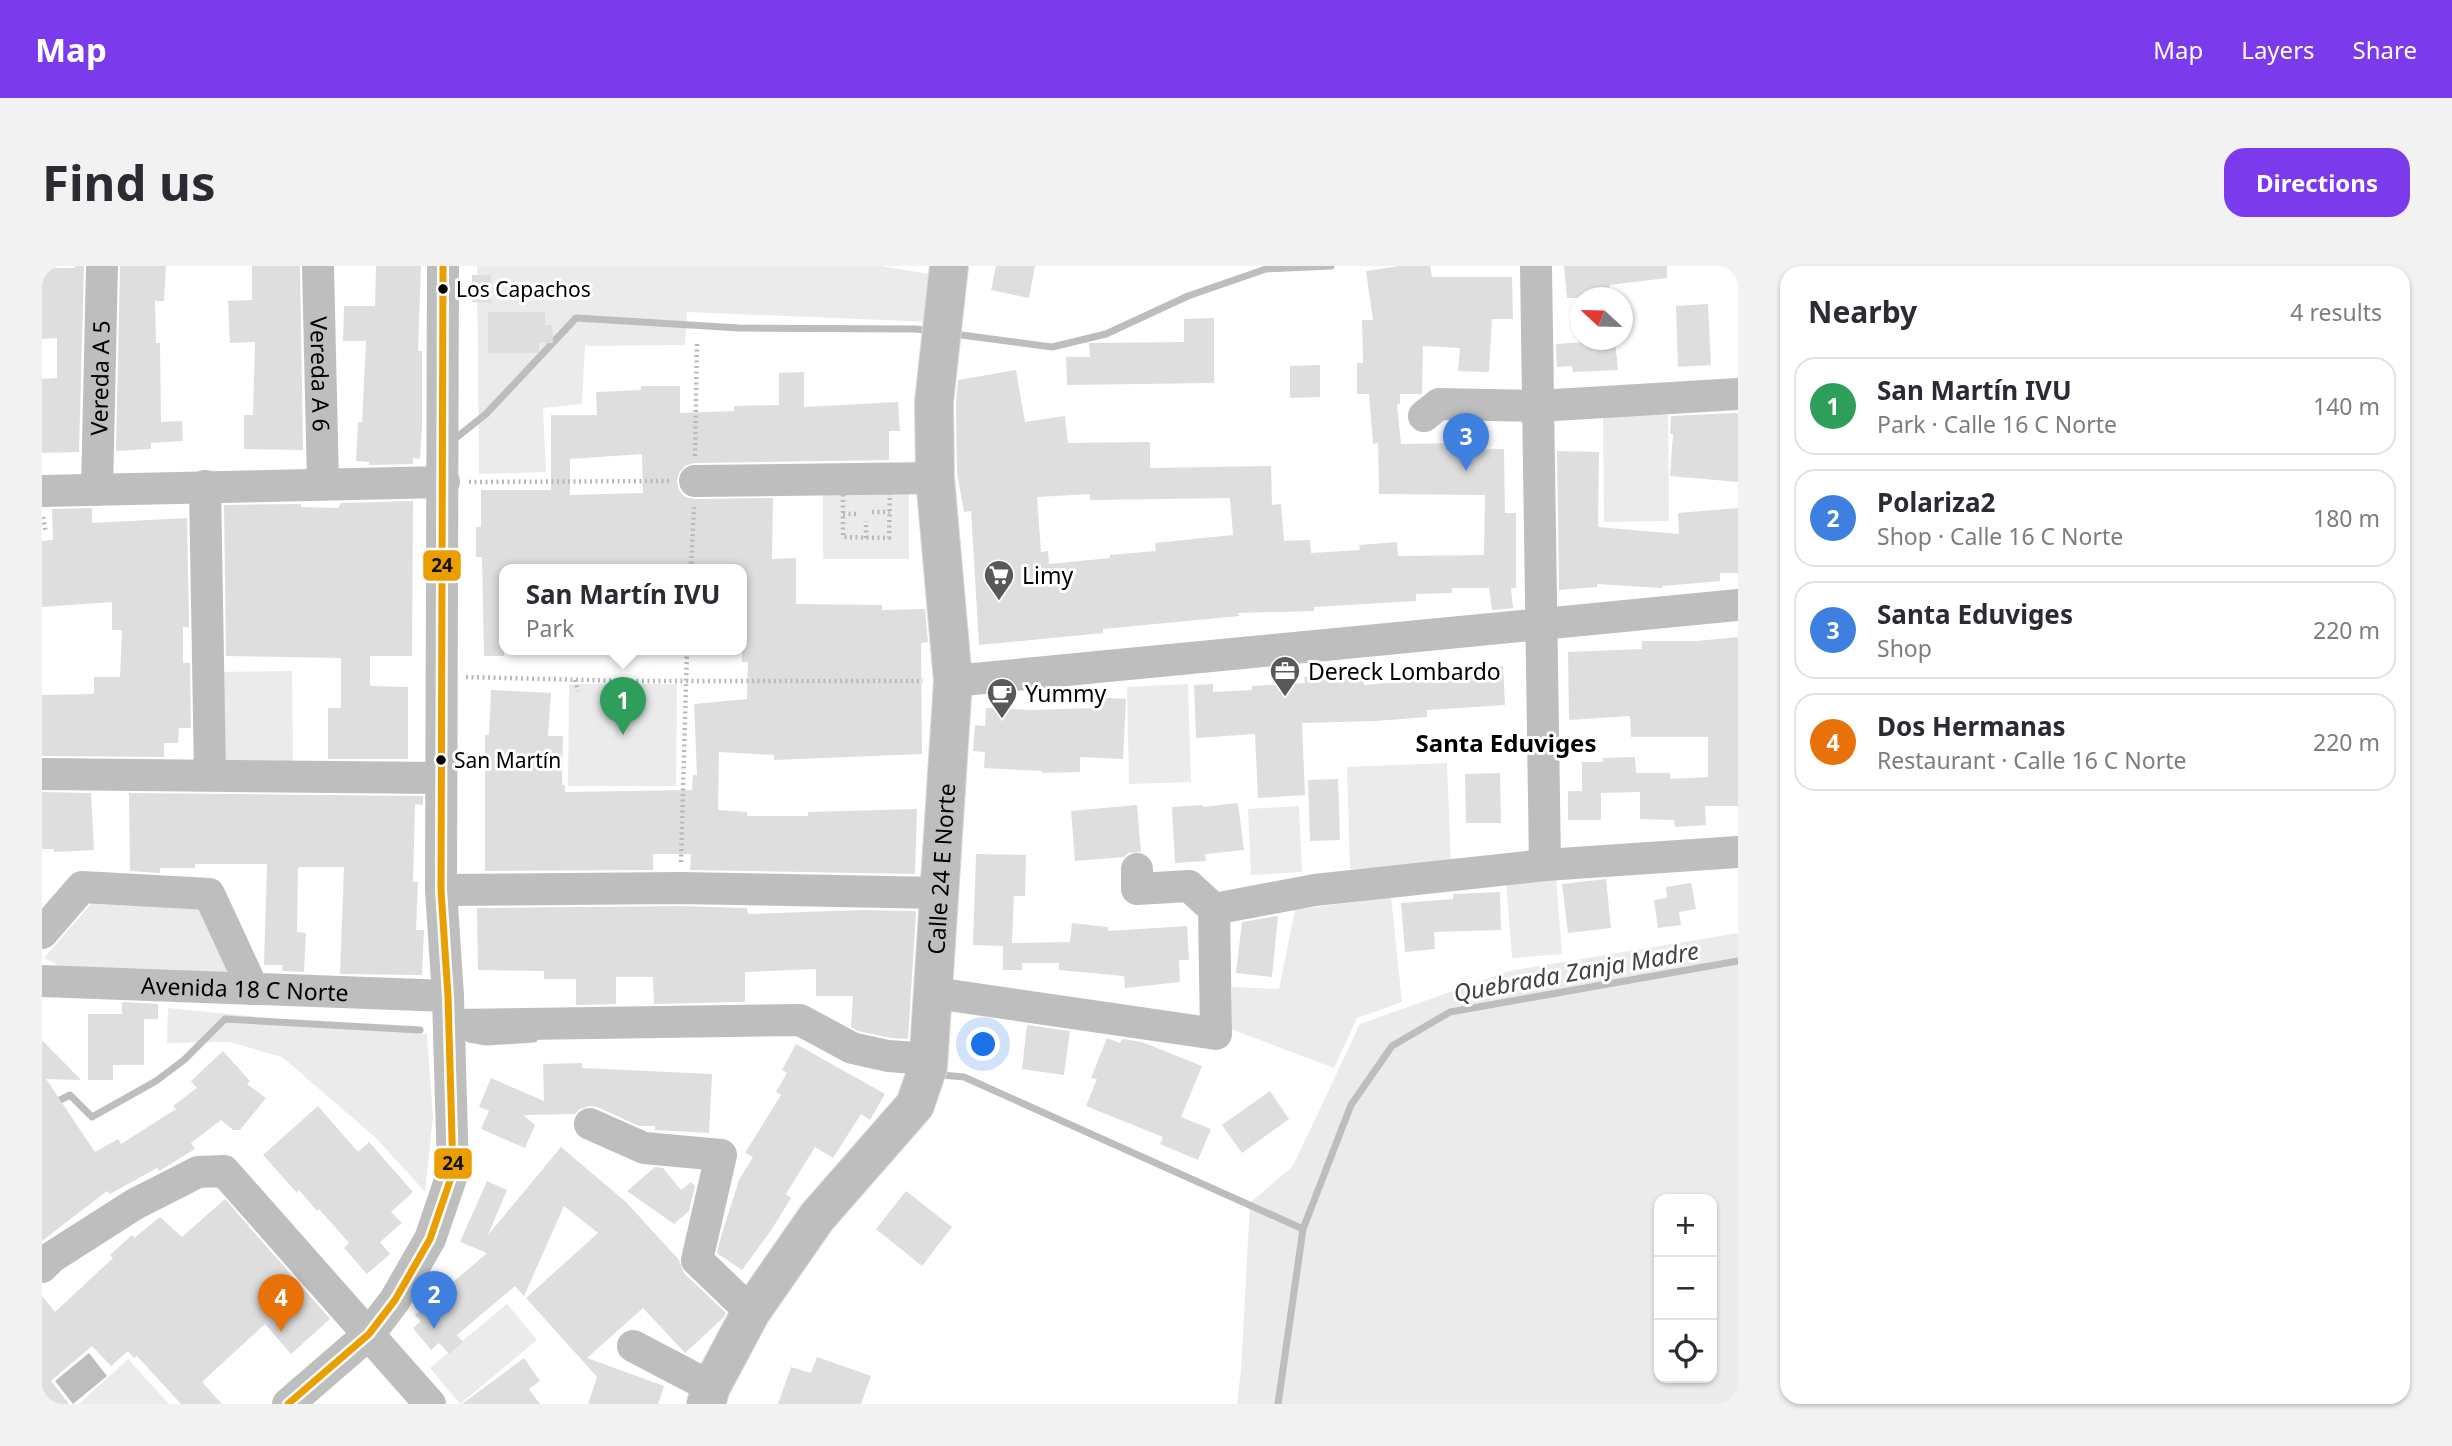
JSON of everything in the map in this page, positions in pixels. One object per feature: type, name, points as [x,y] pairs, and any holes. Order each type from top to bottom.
[{"type":"main road","name":"Calle 24 E Norte","points":[[708,1396],[751,1312],[817,1217],[915,1105],[929,1063],[953,681],[935,478],[934,402],[949,266]]},
{"type":"street","name":"Vereda A 5","points":[[97,479],[102,266]]},
{"type":"street","name":"Vereda A 6","points":[[318,266],[323,474]]},
{"type":"street","points":[[288,1404],[369,1334],[395,1300],[430,1239],[453,1172],[449,1010],[441,890],[443,266]]},
{"type":"street","points":[[1536,266],[1545,865]]},
{"type":"street","points":[[1424,416],[1439,404],[1538,406],[1738,394]]},
{"type":"street","points":[[42,491],[97,479],[205,486],[323,474],[444,474]]},
{"type":"street","points":[[695,481],[935,478]]},
{"type":"street","points":[[205,486],[210,775]]},
{"type":"street","points":[[953,681],[1738,605]]},
{"type":"street","points":[[42,774],[440,778]]},
{"type":"street","points":[[1214,909],[1315,890],[1545,865],[1738,852]]},
{"type":"street","points":[[935,993],[1216,1034],[1214,909],[1189,886],[1137,889],[1137,869]]},
{"type":"street","points":[[42,933],[82,887],[209,894],[253,989]]},
{"type":"street","points":[[441,890],[680,888],[939,893]]},
{"type":"street","name":"Avenida 18 C Norte","points":[[42,981],[253,989],[449,1010],[800,1020],[852,1048],[929,1063]]},
{"type":"street","points":[[590,1124],[643,1148],[720,1155],[697,1259],[751,1312]]},
{"type":"street","points":[[42,1267],[52,1257],[135,1204],[198,1172],[224,1171],[430,1404]]},
{"type":"street","points":[[632,1346],[708,1396]]},
{"type":"path","points":[[444,474],[695,481]]},
{"type":"path","points":[[843,490],[890,490],[890,512],[890,538],[843,537],[843,490]]},
{"type":"path","points":[[872,512],[890,512]]},
{"type":"path","points":[[843,514],[858,514]]},
{"type":"path","points":[[866,521],[866,538]]},
{"type":"path","points":[[680,888],[687,655]]},
{"type":"path","points":[[440,677],[953,681]]},
{"type":"path","points":[[575,680],[578,691]]},
{"type":"shaded area","points":[[477,266],[881,266],[935,275],[933,322],[687,312],[685,345],[585,346],[582,404],[543,408],[546,472],[479,474]]},
{"type":"shaded area","points":[[1603,403],[1668,403],[1669,521],[1604,522]]},
{"type":"shaded area","points":[[823,487],[909,487],[909,559],[823,559]]},
{"type":"shaded area","points":[[292,671],[293,768],[214,769],[213,672]]},
{"type":"shaded area","points":[[569,684],[677,684],[676,786],[568,786]]},
{"type":"shaded area","points":[[1188,684],[1191,782],[1129,784],[1127,687]]},
{"type":"shaded area","points":[[1447,763],[1451,865],[1350,869],[1347,767]]},
{"type":"shaded area","points":[[1299,806],[1302,872],[1251,875],[1248,809]]},
{"type":"shaded area","points":[[1556,877],[1562,954],[1512,958],[1506,881]]},
{"type":"shaded area","points":[[1391,897],[1402,1002],[1357,1018],[1334,1068],[1231,1029],[1232,987],[1279,989],[1295,910]]},
{"type":"shaded area","points":[[96,898],[208,907],[243,986],[62,967],[44,958]]},
{"type":"shaded area","points":[[1738,933],[1738,1404],[1237,1404],[1250,1203],[1293,1166],[1360,1024],[1509,971]]},
{"type":"shaded area","points":[[168,1008],[427,1034],[433,1117],[425,1192],[375,1137],[282,1057],[230,1042],[167,1043]]},
{"type":"shaded area","points":[[507,1304],[537,1340],[460,1404],[430,1368]]},
{"type":"shaded area","points":[[89,1353],[107,1376],[73,1404],[55,1381]]},
{"type":"shaded area","points":[[128,1359],[169,1404],[79,1404]]},
{"type":"building","points":[[84,266],[79,452],[42,453],[42,379],[57,378],[57,338],[42,339],[42,268]]},
{"type":"building","points":[[120,266],[166,266],[164,301],[155,301],[156,343],[160,343],[161,422],[182,421],[183,441],[151,443],[151,449],[116,451]]},
{"type":"building","points":[[252,266],[300,266],[303,450],[244,449],[244,415],[253,415],[255,342],[230,343],[228,301],[252,300]]},
{"type":"building","points":[[376,266],[421,266],[418,351],[422,351],[422,426],[420,459],[413,458],[413,464],[369,465],[369,462],[356,461],[358,422],[362,422],[366,341],[343,341],[344,306],[375,306]]},
{"type":"building","points":[[996,266],[1035,266],[1029,298],[991,290]]},
{"type":"building","points":[[1399,266],[1430,266],[1432,277],[1512,277],[1513,319],[1492,319],[1489,372],[1458,371],[1460,348],[1423,346],[1422,394],[1400,394],[1400,404],[1397,404],[1401,444],[1464,443],[1464,450],[1504,449],[1505,513],[1516,513],[1516,588],[1511,588],[1513,608],[1492,610],[1489,588],[1452,588],[1452,593],[1416,594],[1416,601],[1314,607],[1314,611],[1238,613],[1239,616],[1103,629],[1103,633],[979,645],[971,511],[964,512],[957,472],[958,380],[1016,370],[1025,422],[1065,416],[1068,443],[1150,442],[1150,468],[1271,466],[1272,505],[1281,504],[1284,541],[1310,540],[1311,553],[1360,550],[1359,545],[1397,542],[1398,556],[1484,555],[1485,495],[1379,494],[1378,443],[1373,444],[1369,394],[1357,394],[1357,363],[1363,363],[1362,320],[1373,320],[1366,271]],"holes":[[[1090,494],[1090,500],[1230,498],[1233,535],[1155,543],[1156,551],[1049,564],[1048,551],[1041,552],[1037,497]]]},
{"type":"building","points":[[1564,266],[1667,266],[1667,278],[1609,287],[1570,287],[1570,298],[1567,298]]},
{"type":"building","points":[[472,275],[491,275],[491,303],[472,302]]},
{"type":"building","points":[[1708,304],[1711,365],[1678,367],[1676,306]]},
{"type":"building","points":[[488,312],[545,312],[545,325],[552,325],[553,343],[539,343],[539,353],[488,353]]},
{"type":"building","points":[[1214,318],[1214,383],[1067,385],[1066,357],[1090,357],[1089,343],[1184,342],[1184,319]]},
{"type":"building","points":[[1570,343],[1570,350],[1616,350],[1618,370],[1573,372],[1572,366],[1557,367],[1556,344]]},
{"type":"building","points":[[1320,365],[1320,397],[1290,398],[1290,366]]},
{"type":"building","points":[[804,372],[804,407],[898,402],[900,431],[889,431],[889,460],[694,463],[685,466],[679,473],[679,490],[685,497],[695,499],[773,498],[772,559],[796,558],[796,604],[882,605],[882,610],[925,609],[928,642],[921,643],[922,754],[774,760],[774,755],[719,752],[718,810],[747,812],[747,816],[808,816],[808,812],[917,809],[915,874],[690,870],[691,854],[653,854],[653,870],[485,871],[485,735],[489,735],[491,690],[551,693],[548,736],[563,736],[562,785],[565,785],[565,792],[692,790],[693,775],[697,775],[694,704],[747,699],[748,662],[742,662],[742,655],[747,655],[747,564],[499,564],[499,655],[504,656],[484,656],[482,557],[476,557],[476,527],[481,527],[481,490],[551,490],[551,415],[597,415],[596,392],[641,390],[641,386],[680,386],[680,413],[734,411],[734,406],[779,405],[779,373]],"holes":[[[642,454],[643,493],[570,495],[570,459]]]},
{"type":"building","points":[[1738,414],[1738,482],[1670,476],[1673,434],[1670,434],[1671,416]]},
{"type":"building","points":[[1557,451],[1599,452],[1598,527],[1679,534],[1678,513],[1738,508],[1738,573],[1720,573],[1720,581],[1662,588],[1597,584],[1597,587],[1559,590]]},
{"type":"building","points":[[413,501],[412,656],[370,656],[370,686],[408,687],[408,759],[328,759],[328,708],[341,708],[341,658],[226,656],[224,505],[301,504],[301,507],[338,508],[341,503]]},
{"type":"building","points":[[92,508],[92,523],[187,518],[189,627],[183,627],[183,663],[190,663],[191,728],[179,728],[178,743],[164,743],[164,757],[42,756],[42,695],[94,694],[94,677],[120,677],[122,630],[112,630],[112,602],[42,607],[42,541],[53,540],[52,509]]},
{"type":"building","points":[[1738,637],[1738,806],[1705,806],[1706,825],[1675,827],[1674,820],[1640,819],[1640,792],[1601,793],[1601,820],[1568,820],[1568,791],[1582,791],[1582,762],[1635,757],[1636,773],[1670,773],[1670,779],[1708,777],[1708,737],[1631,737],[1630,716],[1569,720],[1568,652],[1642,649],[1642,641],[1697,641]]},
{"type":"building","points":[[1503,666],[1505,705],[1427,710],[1427,717],[1302,723],[1305,795],[1258,798],[1255,734],[1196,738],[1194,685],[1213,684],[1213,692],[1252,690],[1252,686],[1305,683],[1304,677],[1363,671],[1364,685],[1452,677],[1452,669]]},
{"type":"building","points":[[1093,697],[1126,699],[1123,759],[1080,757],[1080,772],[1042,773],[984,768],[985,752],[973,751],[975,725],[985,726],[986,708],[1093,708]]},
{"type":"building","points":[[1500,773],[1501,823],[1466,823],[1465,774]]},
{"type":"building","points":[[1338,779],[1340,840],[1310,841],[1308,780]]},
{"type":"building","points":[[42,792],[91,793],[94,850],[54,852],[54,849],[42,849]]},
{"type":"building","points":[[129,793],[423,796],[423,805],[415,804],[413,882],[418,882],[416,930],[424,930],[422,975],[340,974],[344,867],[298,867],[297,932],[306,933],[304,972],[282,971],[283,965],[264,965],[267,864],[195,864],[195,868],[160,868],[160,873],[130,871]]},
{"type":"building","points":[[1238,803],[1244,850],[1205,854],[1206,861],[1175,863],[1172,807]]},
{"type":"building","points":[[1137,805],[1141,852],[1128,853],[1124,857],[1075,861],[1071,811]]},
{"type":"building","points":[[976,854],[1026,855],[1025,896],[1014,896],[1012,943],[1070,942],[1072,923],[1108,927],[1108,931],[1187,926],[1189,960],[1179,960],[1180,982],[1125,988],[1124,976],[1059,970],[1059,963],[1022,963],[1022,970],[1003,970],[1003,946],[973,945]]},
{"type":"building","points":[[1606,879],[1611,928],[1568,933],[1562,884]]},
{"type":"building","points":[[1691,883],[1696,909],[1679,912],[1681,925],[1658,928],[1654,900],[1667,898],[1666,887]]},
{"type":"building","points":[[1500,892],[1501,930],[1434,932],[1435,949],[1405,952],[1401,903],[1453,899],[1453,894]]},
{"type":"building","points":[[477,908],[747,908],[748,914],[914,911],[908,1039],[891,1038],[851,1027],[853,996],[816,996],[816,969],[745,972],[745,1002],[654,1004],[653,977],[616,977],[616,1004],[576,1005],[576,979],[544,979],[544,971],[478,970]]},
{"type":"building","points":[[1278,916],[1272,977],[1236,973],[1242,922]]},
{"type":"building","points":[[122,1002],[158,1004],[158,1019],[144,1019],[144,1065],[113,1065],[113,1080],[88,1080],[88,1014],[122,1014]]},
{"type":"building","points":[[1027,1025],[1070,1031],[1064,1075],[1022,1069]]},
{"type":"building","points":[[1107,1038],[1120,1043],[1122,1039],[1142,1042],[1202,1066],[1181,1117],[1211,1129],[1198,1160],[1160,1144],[1163,1137],[1086,1106],[1097,1079],[1091,1078]]},
{"type":"building","points":[[42,1040],[81,1080],[46,1079],[95,1152],[118,1139],[121,1144],[176,1109],[173,1106],[197,1088],[191,1081],[223,1051],[250,1081],[247,1084],[266,1098],[240,1130],[233,1130],[221,1120],[191,1143],[195,1149],[159,1171],[157,1168],[110,1194],[107,1191],[42,1241]]},
{"type":"building","points":[[796,1044],[885,1094],[870,1120],[861,1114],[833,1158],[815,1147],[786,1194],[791,1198],[742,1270],[717,1253],[720,1240],[739,1180],[753,1157],[745,1153],[781,1095],[776,1092],[787,1073],[782,1070]]},
{"type":"building","points":[[582,1063],[582,1068],[712,1074],[709,1133],[655,1130],[655,1126],[639,1126],[589,1106],[575,1114],[523,1115],[535,1125],[525,1148],[481,1129],[489,1111],[479,1107],[491,1078],[544,1101],[543,1064]]},
{"type":"building","points":[[1270,1091],[1289,1119],[1242,1153],[1222,1125]]},
{"type":"building","points":[[318,1106],[358,1152],[369,1142],[413,1192],[391,1212],[402,1223],[380,1242],[390,1254],[367,1274],[344,1248],[349,1243],[319,1209],[317,1211],[299,1190],[297,1193],[263,1155]]},
{"type":"building","points":[[561,1147],[626,1202],[679,1260],[684,1273],[726,1313],[685,1353],[643,1308],[587,1358],[664,1386],[658,1404],[588,1404],[597,1377],[526,1298],[598,1233],[564,1206],[524,1296],[515,1286],[457,1335],[463,1342],[449,1354],[439,1343],[431,1350],[413,1328],[421,1321],[415,1315],[487,1253],[460,1242],[487,1181],[507,1190],[488,1235]]},
{"type":"building","points":[[655,1167],[663,1168],[681,1190],[691,1182],[695,1186],[689,1211],[674,1224],[627,1191]]},
{"type":"building","points":[[906,1191],[952,1227],[922,1266],[876,1229]]},
{"type":"building","points":[[225,1199],[330,1319],[291,1354],[265,1324],[202,1382],[222,1404],[181,1404],[137,1356],[134,1358],[128,1351],[111,1366],[92,1346],[51,1381],[69,1404],[42,1404],[42,1296],[55,1312],[113,1258],[110,1255],[132,1235],[134,1238],[160,1217],[182,1237]]},
{"type":"building","points":[[817,1357],[871,1376],[861,1404],[778,1404],[791,1367],[811,1373]]},
{"type":"building","points":[[524,1358],[540,1381],[529,1389],[540,1404],[462,1404]]},
{"type":"waterway","points":[[954,334],[1052,347],[1106,334],[1188,296],[1266,269],[1331,266]]},
{"type":"waterway","points":[[452,441],[486,414],[576,318],[739,328],[932,331]]},
{"type":"waterway","name":"Quebrada Zanja Madre","points":[[1278,1404],[1303,1229],[1351,1105],[1392,1046],[1450,1012],[1738,961]]},
{"type":"waterway","points":[[42,1109],[70,1095],[92,1117],[156,1081],[184,1060],[225,1019],[420,1030]]},
{"type":"waterway","points":[[469,1039],[486,1042],[534,1039]]},
{"type":"waterway","points":[[941,1075],[964,1077],[1303,1229]]},
{"type":"transit line","name":"24","points":[[288,1404],[369,1334],[395,1300],[430,1239],[453,1172],[448,996],[441,890],[443,266]]},
{"type":"place","name":"Los Capachos","points":[[443,289]]},
{"type":"place","name":"Santa Eduviges","points":[[1466,471]]},
{"type":"place","name":"Limy","points":[[999,602]]},
{"type":"place","name":"Dereck Lombardo","points":[[1285,698]]},
{"type":"place","name":"Yummy","points":[[1002,720]]},
{"type":"place","name":"San Martín IVU","points":[[623,735]]},
{"type":"place","name":"San Martín","points":[[441,760]]},
{"type":"place","name":"Polariza2","points":[[434,1329]]},
{"type":"place","name":"Dos Hermanas","points":[[281,1332]]},
{"type":"district","name":"Santa Eduviges","points":[[1506,742]]}]
